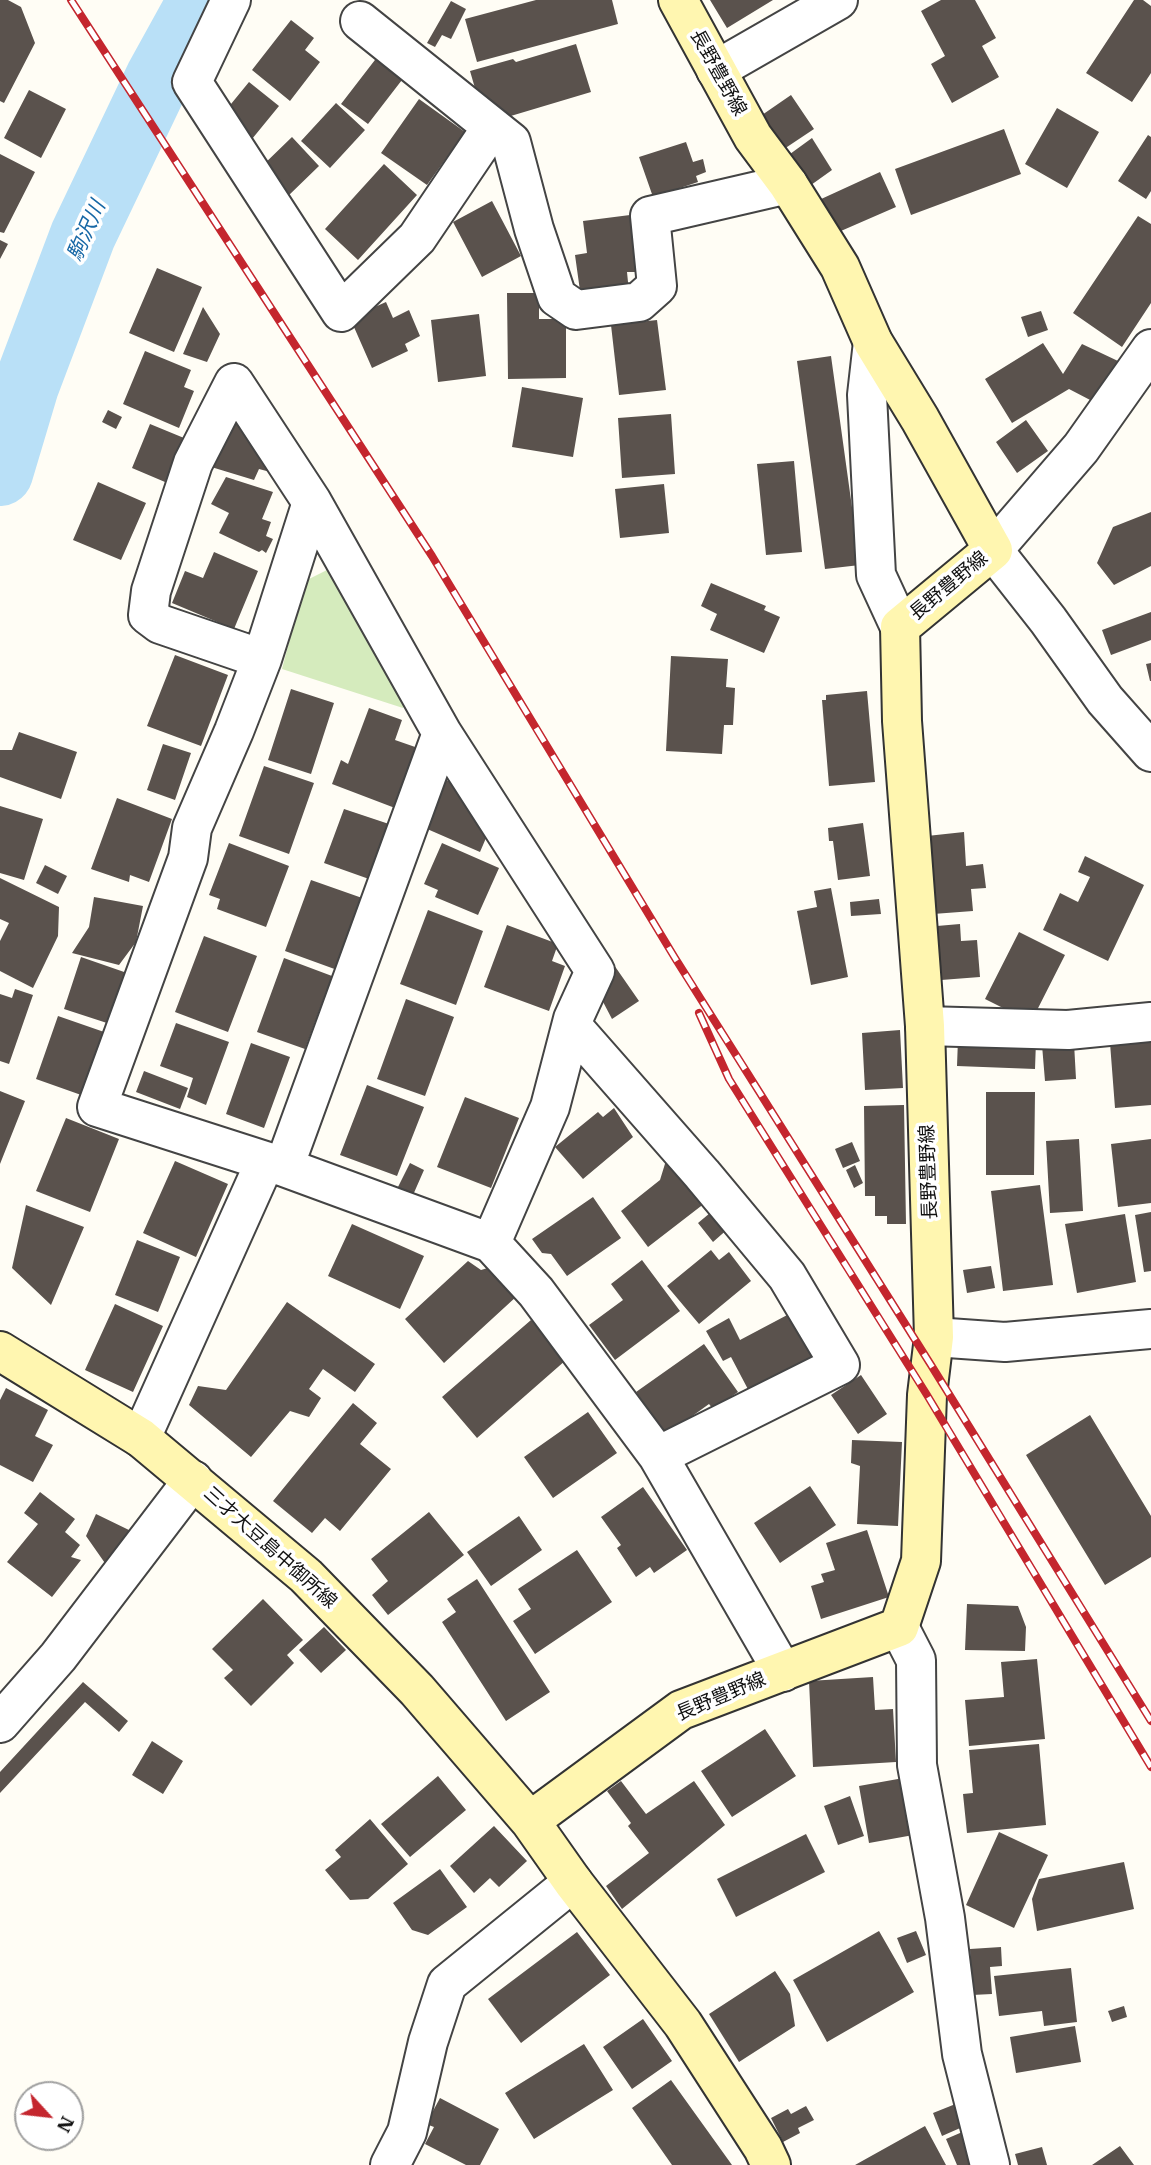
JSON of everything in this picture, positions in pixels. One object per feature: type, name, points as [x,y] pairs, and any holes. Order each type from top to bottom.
[{"type":"main road","name":"長野豊野線","points":[[530,1821],[681,1710],[899,1627],[921,1560],[928,1395],[934,1337],[925,1026],[902,721],[900,627],[993,550],[920,419],[873,342],[840,267],[788,184],[753,137],[678,0]]},
{"type":"main road","name":"三才大豆島中御所線","points":[[0,1351],[141,1438],[306,1576],[417,1690],[530,1821]]},
{"type":"main road","points":[[530,1821],[573,1882],[684,2024],[763,2148],[771,2165]]},
{"type":"street","points":[[230,0],[192,82],[341,313],[418,237],[492,127]]},
{"type":"street","points":[[716,70],[838,0]]},
{"type":"street","points":[[359,22],[511,142],[534,229],[557,297],[576,310],[639,302],[657,285],[650,216],[788,184]]},
{"type":"street","points":[[873,342],[867,395],[876,575],[900,627]]},
{"type":"street","points":[[1151,349],[1082,448],[993,550],[1048,620],[1105,700],[1151,752]]},
{"type":"street","points":[[262,659],[160,624],[148,615],[151,592],[193,463],[234,383],[312,502],[442,733],[595,971],[572,1026],[550,1107],[491,1243]]},
{"type":"street","points":[[312,502],[262,659],[192,828],[188,858],[97,1107],[275,1164],[491,1243],[536,1292],[657,1456],[783,1672]]},
{"type":"street","points":[[141,1438],[275,1164],[442,733]]},
{"type":"street","points":[[925,1026],[1068,1030],[1151,1022]]},
{"type":"street","points":[[572,1026],[787,1276],[840,1364],[657,1456]]},
{"type":"street","points":[[934,1337],[1005,1342],[1151,1329]]},
{"type":"street","points":[[0,1723],[58,1657],[193,1480]]},
{"type":"street","points":[[899,1627],[916,1660],[917,1765],[945,1918],[962,2054],[990,2165]]},
{"type":"street","points":[[390,2165],[407,2132],[428,2042],[447,1984],[573,1882]]},
{"type":"green space","points":[[327,570],[410,696],[403,708],[282,669],[305,581]]},
{"type":"building","points":[[0,0],[8,0],[21,7],[35,43],[4,103],[0,101]]},
{"type":"building","points":[[536,0],[612,0],[618,24],[477,62],[465,19]]},
{"type":"building","points":[[710,0],[773,0],[727,28]]},
{"type":"building","points":[[941,0],[975,0],[996,38],[982,46],[999,77],[952,103],[931,64],[945,56],[921,11]]},
{"type":"building","points":[[1134,0],[1143,0],[1151,6],[1151,73],[1132,102],[1086,73]]},
{"type":"building","points":[[451,1],[466,9],[451,39],[442,35],[435,47],[427,43]]},
{"type":"building","points":[[291,20],[314,38],[305,50],[320,62],[290,101],[252,70]]},
{"type":"building","points":[[576,44],[591,92],[494,121],[479,102],[470,71],[513,59],[516,62]]},
{"type":"building","points":[[378,56],[405,76],[368,124],[341,104]]},
{"type":"building","points":[[249,82],[279,106],[252,139],[222,115]]},
{"type":"building","points":[[29,90],[66,109],[41,158],[4,138]]},
{"type":"building","points":[[791,95],[814,129],[784,149],[762,115]]},
{"type":"building","points":[[419,99],[465,132],[427,185],[381,153]]},
{"type":"building","points":[[336,103],[365,130],[330,168],[301,141]]},
{"type":"building","points":[[1057,108],[1099,132],[1067,188],[1025,164]]},
{"type":"building","points":[[1004,129],[1021,174],[911,215],[895,169]]},
{"type":"building","points":[[1148,135],[1151,137],[1151,191],[1146,199],[1118,181]]},
{"type":"building","points":[[292,137],[319,166],[287,197],[260,168]]},
{"type":"building","points":[[812,138],[832,170],[811,185],[790,154]]},
{"type":"building","points":[[686,142],[693,162],[703,159],[706,172],[696,176],[698,182],[653,197],[639,157]]},
{"type":"building","points":[[0,154],[35,172],[4,233],[0,232]]},
{"type":"building","points":[[384,164],[417,195],[358,260],[325,229]]},
{"type":"building","points":[[880,172],[896,207],[834,234],[819,200]]},
{"type":"building","points":[[492,201],[521,256],[482,277],[453,222]]},
{"type":"building","points":[[630,215],[637,272],[627,272],[629,292],[581,298],[575,255],[587,253],[583,221]]},
{"type":"building","points":[[1138,216],[1151,224],[1151,303],[1122,347],[1073,313]]},
{"type":"building","points":[[0,240],[8,244],[0,259]]},
{"type":"building","points":[[157,268],[202,287],[174,352],[129,333]]},
{"type":"building","points":[[507,293],[539,293],[539,319],[566,319],[566,378],[508,379]]},
{"type":"building","points":[[386,302],[393,318],[409,310],[420,336],[405,344],[408,351],[372,368],[350,318]]},
{"type":"building","points":[[203,307],[220,334],[207,362],[183,354]]},
{"type":"building","points":[[1041,311],[1048,330],[1028,337],[1021,317]]},
{"type":"building","points":[[479,314],[486,376],[438,382],[431,320]]},
{"type":"building","points":[[657,320],[666,390],[619,395],[611,325]]},
{"type":"building","points":[[1043,343],[1063,374],[1082,344],[1118,361],[1094,402],[1069,389],[1012,423],[985,379]]},
{"type":"building","points":[[145,351],[191,370],[184,387],[194,391],[179,428],[123,404]]},
{"type":"building","points":[[831,356],[860,565],[825,569],[797,361]]},
{"type":"building","points":[[522,387],[583,398],[573,457],[512,447]]},
{"type":"building","points":[[226,408],[264,447],[274,473],[259,469],[254,480],[208,466]]},
{"type":"building","points":[[108,410],[122,417],[116,429],[102,422]]},
{"type":"building","points":[[671,414],[675,474],[622,478],[618,418]]},
{"type":"building","points":[[1026,420],[1048,451],[1017,473],[996,442]]},
{"type":"building","points":[[150,424],[184,438],[165,482],[132,468]]},
{"type":"building","points":[[794,461],[802,552],[766,555],[757,464]]},
{"type":"building","points":[[226,477],[273,492],[262,519],[271,522],[266,536],[273,539],[266,553],[219,533],[229,513],[211,504]]},
{"type":"building","points":[[98,482],[146,503],[121,560],[73,540]]},
{"type":"building","points":[[664,484],[669,533],[620,538],[615,489]]},
{"type":"building","points":[[1151,512],[1151,566],[1114,585],[1097,563],[1113,527]]},
{"type":"building","points":[[214,552],[258,571],[234,629],[172,603],[185,571],[203,578]]},
{"type":"building","points":[[711,583],[766,606],[764,610],[780,617],[764,653],[710,630],[717,614],[701,606]]},
{"type":"building","points":[[1151,612],[1151,640],[1111,655],[1102,630]]},
{"type":"building","points":[[175,655],[228,675],[201,746],[147,726]]},
{"type":"building","points":[[671,656],[728,659],[726,687],[735,688],[733,725],[724,725],[722,754],[666,751]]},
{"type":"building","points":[[1151,663],[1151,681],[1150,681],[1146,664]]},
{"type":"building","points":[[291,689],[334,703],[311,774],[268,760]]},
{"type":"building","points":[[867,691],[875,782],[829,786],[822,700],[826,700],[826,695]]},
{"type":"building","points":[[369,708],[402,720],[395,740],[418,748],[395,808],[332,784],[341,760],[348,764]]},
{"type":"building","points":[[19,732],[77,752],[61,799],[0,777],[0,750],[12,750]]},
{"type":"building","points":[[163,744],[191,753],[175,800],[147,790]]},
{"type":"building","points":[[264,766],[314,783],[289,854],[239,836]]},
{"type":"building","points":[[437,776],[456,784],[489,831],[480,852],[418,825]]},
{"type":"building","points":[[117,798],[172,819],[149,882],[130,875],[129,882],[91,869]]},
{"type":"building","points":[[0,806],[43,819],[24,880],[0,873]]},
{"type":"building","points":[[344,809],[389,824],[369,879],[324,863]]},
{"type":"building","points":[[863,823],[870,876],[838,880],[833,841],[829,841],[828,828]]},
{"type":"building","points":[[964,832],[966,866],[983,864],[986,888],[971,889],[973,911],[933,914],[927,836]]},
{"type":"building","points":[[229,843],[289,866],[266,927],[217,909],[220,899],[209,895]]},
{"type":"building","points":[[442,843],[499,868],[478,915],[435,897],[438,890],[424,884]]},
{"type":"building","points":[[1085,856],[1144,885],[1108,961],[1043,930],[1060,893],[1078,902],[1090,877],[1078,872]]},
{"type":"building","points":[[45,865],[67,876],[58,894],[36,883]]},
{"type":"building","points":[[0,878],[59,907],[58,936],[33,988],[0,971],[0,941],[9,923],[0,919]]},
{"type":"building","points":[[311,880],[365,899],[340,971],[285,951]]},
{"type":"building","points":[[831,888],[848,977],[811,985],[797,911],[817,907],[814,891]]},
{"type":"building","points":[[94,897],[143,906],[136,942],[119,965],[72,953],[89,927]]},
{"type":"building","points":[[879,899],[881,914],[851,916],[850,902]]},
{"type":"building","points":[[428,910],[483,931],[456,1005],[400,984]]},
{"type":"building","points":[[960,924],[961,941],[977,940],[980,977],[941,980],[937,926]]},
{"type":"building","points":[[507,925],[558,944],[552,961],[565,966],[549,1011],[484,987]]},
{"type":"building","points":[[1019,932],[1065,955],[1031,1022],[985,999]]},
{"type":"building","points":[[204,936],[257,956],[228,1032],[175,1012]]},
{"type":"building","points":[[81,957],[127,973],[110,1024],[64,1009]]},
{"type":"building","points":[[284,958],[332,976],[305,1049],[257,1032]]},
{"type":"building","points":[[614,965],[639,1001],[612,1019],[601,998]]},
{"type":"building","points":[[15,989],[33,995],[9,1064],[0,1061],[0,994],[12,998]]},
{"type":"building","points":[[406,999],[454,1017],[425,1096],[377,1079]]},
{"type":"building","points":[[58,1016],[107,1033],[84,1096],[36,1079]]},
{"type":"building","points":[[176,1023],[229,1042],[206,1105],[187,1097],[193,1078],[160,1066]]},
{"type":"building","points":[[900,1030],[903,1088],[865,1090],[862,1033]]},
{"type":"building","points":[[958,1039],[1036,1041],[1035,1069],[957,1066]]},
{"type":"building","points":[[1151,1040],[1151,1105],[1115,1108],[1110,1043]]},
{"type":"building","points":[[251,1043],[290,1057],[264,1128],[226,1114]]},
{"type":"building","points":[[1074,1043],[1076,1079],[1045,1081],[1042,1045]]},
{"type":"building","points":[[144,1071],[188,1088],[180,1109],[136,1092]]},
{"type":"building","points":[[367,1085],[424,1107],[397,1176],[340,1155]]},
{"type":"building","points":[[0,1091],[25,1101],[0,1164]]},
{"type":"building","points":[[986,1092],[1035,1092],[1034,1175],[986,1175]]},
{"type":"building","points":[[465,1097],[519,1118],[491,1188],[437,1167]]},
{"type":"building","points":[[904,1105],[906,1224],[887,1224],[887,1216],[875,1216],[875,1196],[865,1196],[864,1106]]},
{"type":"building","points":[[614,1108],[633,1137],[583,1179],[555,1147],[598,1112],[603,1117]]},
{"type":"building","points":[[66,1118],[119,1139],[90,1212],[36,1191]]},
{"type":"building","points":[[1079,1139],[1083,1211],[1050,1213],[1046,1141]]},
{"type":"building","points":[[1151,1139],[1151,1203],[1118,1207],[1111,1144]]},
{"type":"building","points":[[852,1142],[860,1161],[843,1168],[835,1149]]},
{"type":"building","points":[[668,1154],[705,1203],[648,1247],[621,1211],[660,1180]]},
{"type":"building","points":[[175,1161],[228,1184],[196,1257],[143,1233]]},
{"type":"building","points":[[410,1163],[424,1170],[413,1195],[398,1187]]},
{"type":"building","points":[[855,1165],[863,1183],[854,1188],[846,1170]]},
{"type":"building","points":[[1040,1185],[1053,1285],[1003,1291],[991,1191]]},
{"type":"building","points":[[593,1197],[621,1238],[567,1276],[551,1254],[542,1253],[532,1239]]},
{"type":"building","points":[[26,1205],[84,1227],[51,1305],[12,1268]]},
{"type":"building","points":[[716,1208],[730,1227],[713,1242],[698,1223]]},
{"type":"building","points":[[1151,1212],[1151,1271],[1144,1272],[1135,1215]]},
{"type":"building","points":[[1125,1214],[1136,1282],[1077,1293],[1065,1224]]},
{"type":"building","points":[[352,1224],[424,1256],[400,1309],[328,1276]]},
{"type":"building","points":[[137,1240],[180,1257],[158,1312],[115,1295]]},
{"type":"building","points":[[711,1250],[719,1260],[729,1252],[751,1281],[699,1324],[667,1286]]},
{"type":"building","points":[[642,1260],[680,1311],[615,1360],[589,1325],[623,1300],[611,1284]]},
{"type":"building","points":[[468,1261],[481,1270],[491,1267],[517,1296],[444,1363],[405,1319]]},
{"type":"building","points":[[991,1266],[995,1288],[967,1293],[963,1270]]},
{"type":"building","points":[[287,1302],[375,1364],[355,1392],[323,1369],[309,1389],[321,1398],[309,1417],[290,1411],[251,1457],[189,1405],[198,1386],[226,1390]]},
{"type":"building","points":[[115,1304],[163,1326],[133,1392],[85,1370]]},
{"type":"building","points":[[791,1313],[816,1360],[751,1395],[731,1357],[723,1361],[706,1331],[729,1318],[740,1340]]},
{"type":"building","points":[[531,1320],[566,1360],[477,1438],[442,1397]]},
{"type":"building","points":[[704,1344],[738,1392],[713,1409],[709,1404],[666,1435],[636,1392]]},
{"type":"building","points":[[861,1375],[887,1414],[858,1434],[831,1395]]},
{"type":"building","points":[[6,1388],[48,1410],[35,1436],[53,1445],[33,1482],[0,1465],[0,1400]]},
{"type":"building","points":[[353,1403],[377,1423],[360,1444],[391,1469],[340,1531],[325,1518],[312,1533],[273,1501]]},
{"type":"building","points":[[588,1412],[617,1453],[553,1498],[524,1457]]},
{"type":"building","points":[[1090,1415],[1151,1516],[1151,1557],[1105,1585],[1026,1455]]},
{"type":"building","points":[[852,1440],[902,1442],[898,1526],[857,1524],[860,1466],[851,1463]]},
{"type":"building","points":[[810,1486],[836,1525],[780,1563],[754,1523]]},
{"type":"building","points":[[643,1487],[687,1550],[654,1573],[650,1567],[636,1577],[617,1548],[621,1545],[601,1517]]},
{"type":"building","points":[[40,1492],[75,1519],[65,1532],[80,1545],[71,1557],[81,1560],[52,1597],[7,1562],[38,1524],[24,1513]]},
{"type":"building","points":[[429,1512],[464,1555],[388,1615],[372,1595],[388,1581],[371,1559]]},
{"type":"building","points":[[96,1514],[131,1531],[107,1566],[86,1536]]},
{"type":"building","points":[[519,1516],[542,1550],[491,1586],[467,1552]]},
{"type":"building","points":[[867,1530],[889,1597],[821,1619],[811,1586],[824,1582],[821,1574],[835,1570],[826,1543]]},
{"type":"building","points":[[577,1550],[612,1602],[535,1654],[513,1621],[531,1609],[518,1589]]},
{"type":"building","points":[[477,1579],[550,1692],[506,1721],[442,1622],[456,1612],[447,1599]]},
{"type":"building","points":[[263,1599],[303,1640],[287,1655],[294,1663],[251,1706],[224,1678],[233,1670],[212,1649]]},
{"type":"building","points":[[967,1604],[1018,1606],[1026,1627],[1025,1651],[965,1650]]},
{"type":"building","points":[[324,1627],[346,1650],[321,1673],[299,1650]]},
{"type":"building","points":[[1037,1659],[1045,1739],[969,1746],[965,1700],[1004,1697],[1001,1662]]},
{"type":"building","points":[[873,1677],[875,1710],[893,1709],[896,1762],[813,1767],[809,1681]]},
{"type":"building","points":[[83,1682],[128,1721],[119,1732],[85,1702],[0,1793],[0,1772]]},
{"type":"building","points":[[765,1729],[796,1776],[732,1817],[701,1771]]},
{"type":"building","points":[[152,1741],[183,1761],[163,1794],[132,1775]]},
{"type":"building","points":[[1039,1744],[1046,1825],[967,1833],[963,1794],[973,1793],[969,1750]]},
{"type":"building","points":[[438,1776],[466,1810],[410,1857],[381,1824]]},
{"type":"building","points":[[909,1777],[919,1834],[869,1843],[859,1786]]},
{"type":"building","points":[[621,1781],[646,1814],[694,1781],[725,1825],[622,1909],[606,1886],[649,1853],[628,1826],[631,1823],[607,1791]]},
{"type":"building","points":[[850,1796],[864,1836],[838,1845],[824,1806]]},
{"type":"building","points":[[370,1819],[408,1864],[368,1899],[350,1900],[325,1870],[341,1857],[335,1850]]},
{"type":"building","points":[[494,1826],[527,1861],[499,1887],[490,1878],[474,1893],[450,1866]]},
{"type":"building","points":[[999,1832],[1048,1855],[1014,1928],[966,1905]]},
{"type":"building","points":[[806,1834],[825,1872],[736,1917],[717,1879]]},
{"type":"building","points":[[1124,1862],[1134,1909],[1037,1931],[1032,1899],[1039,1879]]},
{"type":"building","points":[[440,1869],[467,1907],[428,1935],[412,1930],[393,1903]]},
{"type":"building","points":[[879,1931],[914,1992],[827,2042],[793,1980]]},
{"type":"building","points":[[916,1931],[926,1955],[907,1963],[897,1938]]},
{"type":"building","points":[[577,1932],[610,1975],[521,2043],[488,1999]]},
{"type":"building","points":[[1001,1947],[1002,1966],[990,1967],[992,1994],[972,1995],[970,1949]]},
{"type":"building","points":[[1071,1968],[1077,2022],[1044,2026],[1042,2011],[999,2016],[994,1976]]},
{"type":"building","points":[[775,1971],[790,1994],[795,2026],[739,2062],[709,2014]]},
{"type":"building","points":[[1124,2006],[1127,2017],[1112,2022],[1108,2011]]},
{"type":"building","points":[[643,2019],[672,2061],[632,2089],[603,2047]]},
{"type":"building","points":[[1075,2026],[1081,2062],[1016,2073],[1010,2037]]},
{"type":"building","points":[[584,2044],[613,2090],[534,2139],[505,2093]]},
{"type":"building","points":[[671,2080],[732,2165],[672,2165],[632,2108]]},
{"type":"building","points":[[440,2098],[499,2129],[480,2165],[466,2165],[425,2144],[434,2127],[426,2124]]},
{"type":"building","points":[[958,2103],[967,2125],[942,2136],[933,2113]]},
{"type":"building","points":[[806,2106],[814,2120],[798,2128],[800,2133],[783,2142],[771,2118],[788,2109],[791,2114]]},
{"type":"building","points":[[925,2126],[946,2165],[855,2165]]},
{"type":"building","points":[[967,2130],[982,2165],[957,2165],[946,2139]]},
{"type":"building","points":[[1120,2146],[1134,2165],[1092,2165]]},
{"type":"building","points":[[1042,2147],[1047,2165],[1018,2165],[1015,2154]]},
{"type":"waterway","name":"駒沢川","points":[[0,473],[26,386],[83,235],[158,78],[201,0]]},
{"type":"railway","points":[[71,0],[432,556],[675,958],[1151,1721]]},
{"type":"railway","points":[[699,1013],[729,1079],[927,1395],[1151,1767]]}]
